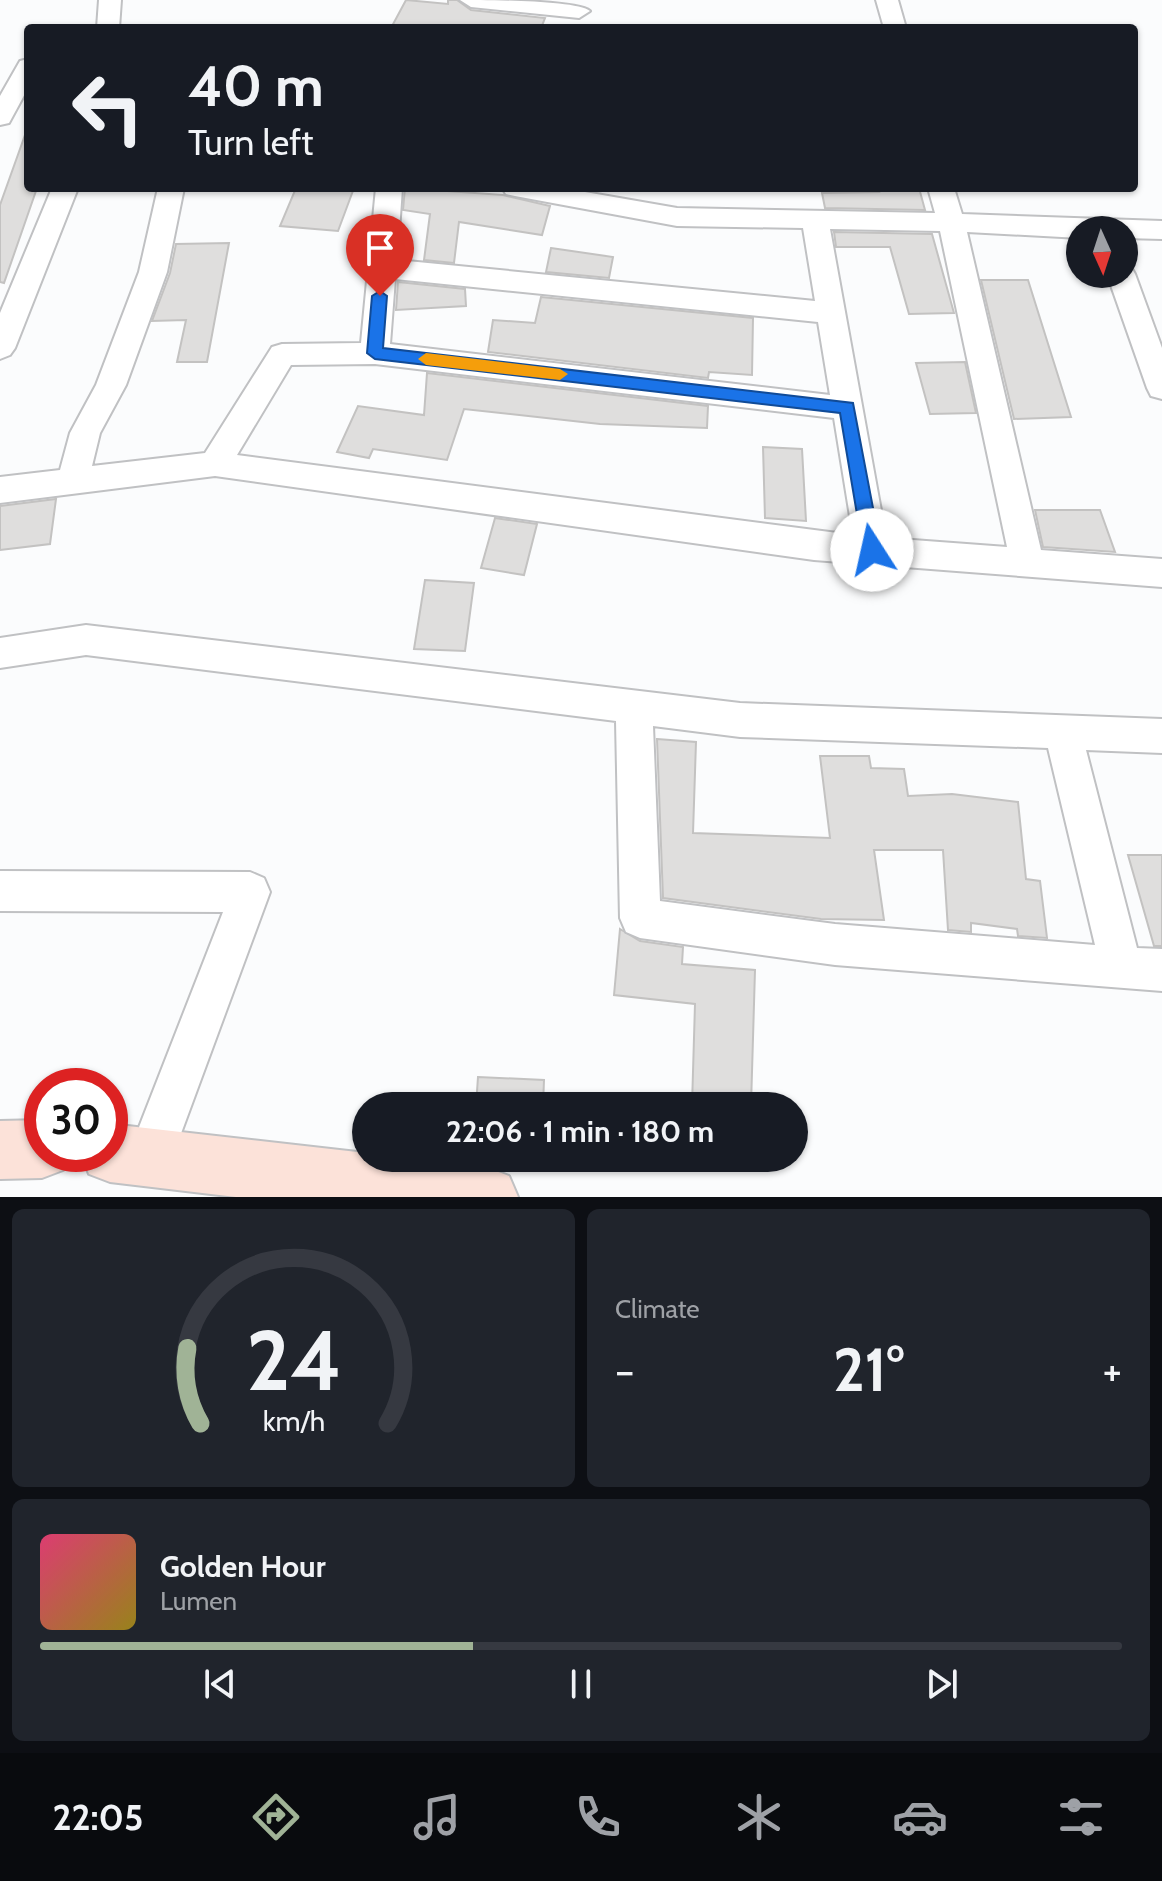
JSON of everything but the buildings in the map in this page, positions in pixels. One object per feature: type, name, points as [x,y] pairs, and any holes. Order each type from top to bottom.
[{"type":"street","points":[[108,24],[110,0]]},
{"type":"street","points":[[473,0],[578,13]]},
{"type":"street","points":[[887,0],[894,24]]},
{"type":"street","points":[[0,71],[24,66]]},
{"type":"street","points":[[0,118],[24,73]]},
{"type":"street","points":[[0,348],[63,192]]},
{"type":"street","points":[[73,481],[85,433],[111,385],[153,272],[170,192]]},
{"type":"street","points":[[375,353],[389,192]]},
{"type":"street","points":[[536,192],[677,217],[1066,227]]},
{"type":"street","points":[[942,192],[1027,562]]},
{"type":"street","points":[[815,221],[872,550]]},
{"type":"street","points":[[1138,230],[1162,230]]},
{"type":"street","points":[[382,268],[831,313]]},
{"type":"street","points":[[1126,288],[1162,388]]},
{"type":"street","points":[[215,464],[263,392],[282,355],[375,353],[847,408]]},
{"type":"street","points":[[0,490],[215,464],[798,544],[1162,573]]},
{"type":"street","points":[[0,653],[86,640],[740,720],[1162,736]]},
{"type":"street","points":[[634,707],[640,918],[704,929],[879,950],[1162,970]]},
{"type":"street","points":[[1063,733],[1121,967]]},
{"type":"street","points":[[0,891],[250,892],[130,1156],[488,1197]]},
{"type":"street","points":[[0,1150],[24,1149]]},
{"type":"slow traffic","points":[[426,359],[560,374]]},
{"type":"route","points":[[380,296],[375,353],[847,408],[872,550]]}]
